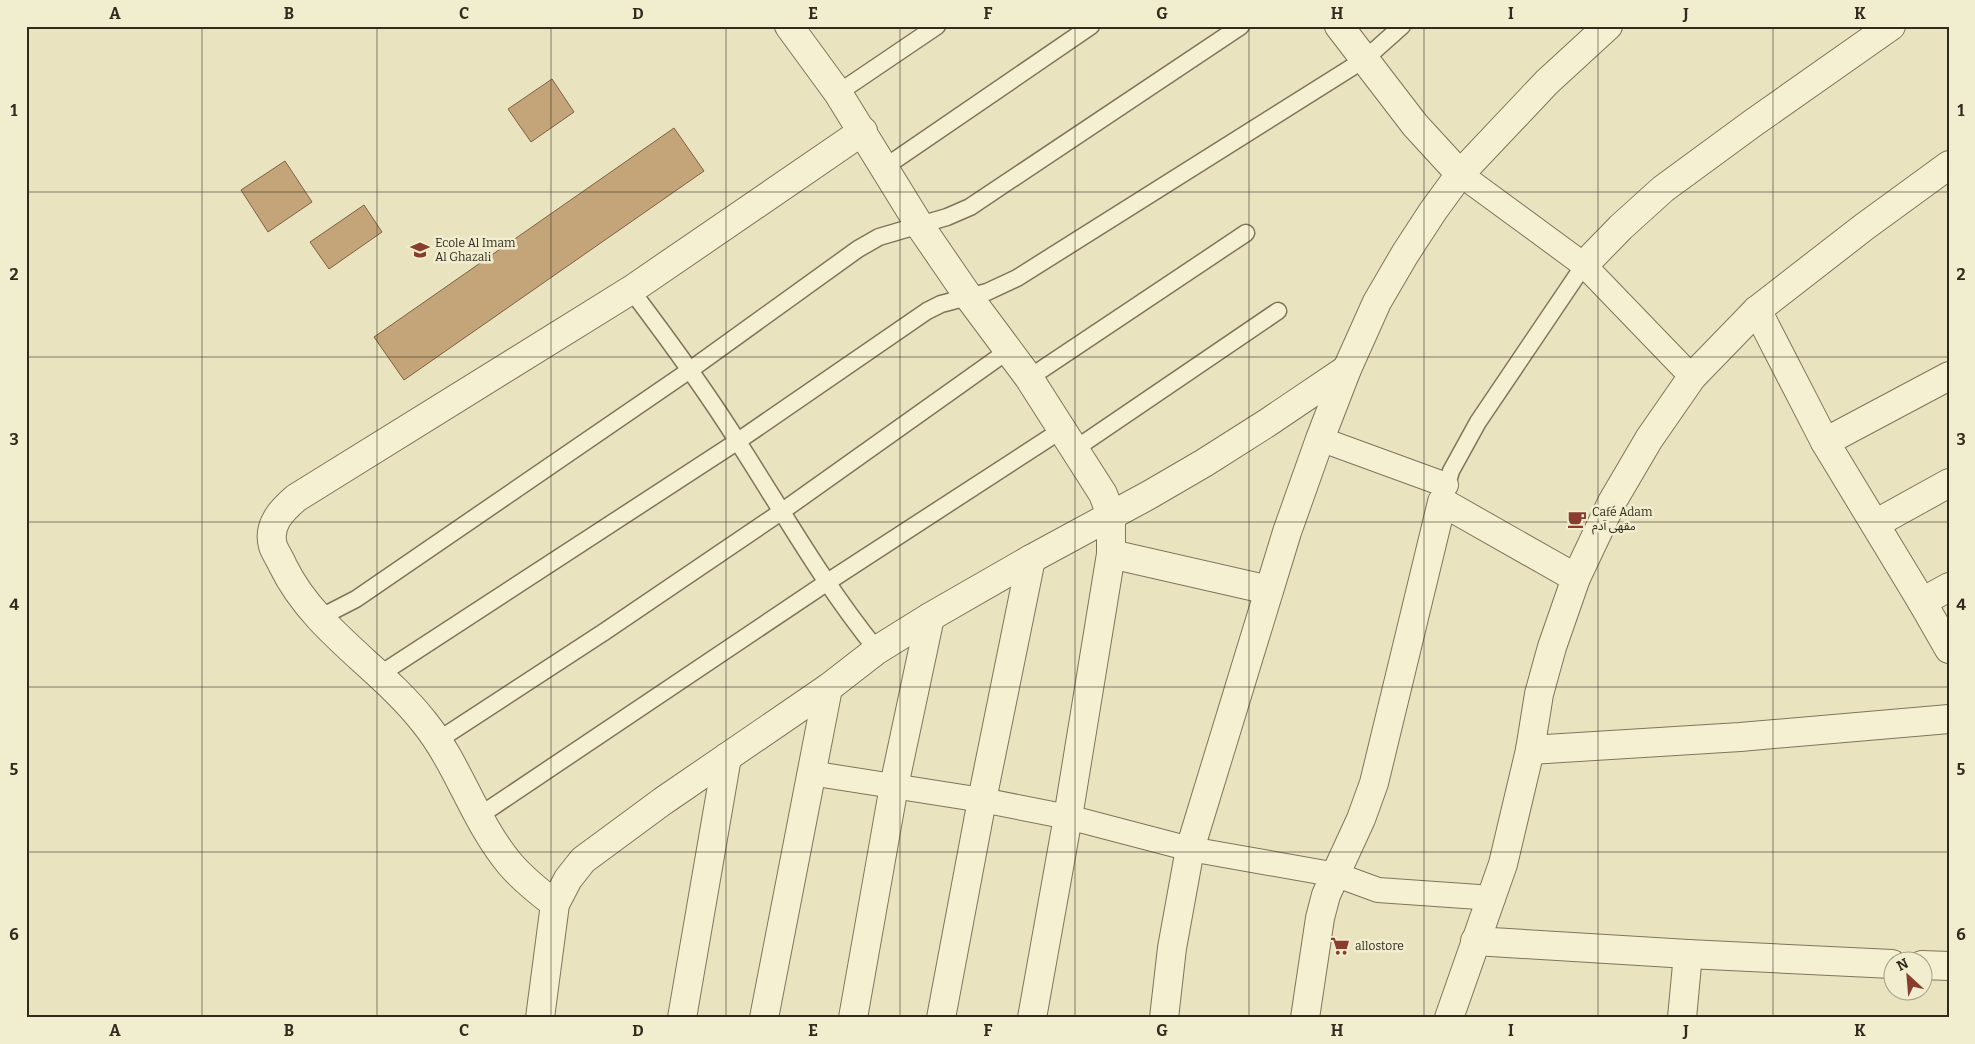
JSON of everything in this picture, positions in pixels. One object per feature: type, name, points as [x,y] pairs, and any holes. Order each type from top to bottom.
[{"type":"street","points":[[789,26],[863,131],[920,226],[968,296],[1029,378],[1103,494],[1112,515],[1111,554],[1068,817],[1032,1018]]},
{"type":"street","points":[[1339,26],[1416,125],[1460,174],[1584,265],[1692,377]]},
{"type":"street","points":[[1164,1018],[1172,948],[1190,848],[1269,590],[1320,438],[1347,369],[1377,302],[1405,254],[1460,174],[1547,82],[1608,26]]},
{"type":"street","points":[[1584,265],[1621,227],[1663,189],[1891,26]]},
{"type":"street","points":[[555,904],[536,890],[509,863],[479,816],[425,723],[404,698],[348,647],[320,618],[290,580],[273,545],[272,531],[278,514],[296,498],[631,290],[863,131]]},
{"type":"street","points":[[1454,1017],[1475,941],[1493,898],[1513,826],[1530,750],[1539,694],[1552,647],[1576,578],[1617,494],[1649,439],[1692,377],[1757,310],[1864,227],[1949,166]]},
{"type":"street","points":[[1757,310],[1825,442],[1949,650]]},
{"type":"street","points":[[540,1018],[555,904],[568,879],[583,860],[612,837],[828,688],[877,650],[1031,559],[1204,463],[1347,369]]},
{"type":"street","points":[[1825,442],[1949,376]]},
{"type":"street","points":[[1320,438],[1444,494],[1576,578]]},
{"type":"street","points":[[1875,524],[1949,483]]},
{"type":"street","points":[[1305,1018],[1320,918],[1326,895],[1362,819],[1374,783],[1444,494]]},
{"type":"street","points":[[1111,554],[1269,590]]},
{"type":"street","points":[[941,1018],[982,800],[1031,559]]},
{"type":"street","points":[[1922,602],[1949,587]]},
{"type":"street","points":[[853,1018],[894,786],[930,617]]},
{"type":"street","points":[[764,1018],[828,688]]},
{"type":"street","points":[[1530,750],[1740,737],[1949,719]]},
{"type":"street","points":[[682,1018],[727,757]]},
{"type":"street","points":[[810,773],[982,800],[1068,817],[1190,848],[1336,875],[1378,890],[1493,898]]},
{"type":"street","points":[[1475,941],[1882,964]]},
{"type":"street","points":[[1682,1018],[1688,954]]},
{"type":"street","points":[[1932,965],[1949,966]]},
{"type":"lane","points":[[838,93],[937,26]]},
{"type":"lane","points":[[885,167],[1091,26]]},
{"type":"lane","points":[[320,618],[356,600],[690,370],[858,249],[879,237],[947,217],[970,206],[1241,26]]},
{"type":"lane","points":[[379,675],[738,441],[910,322],[941,304],[987,292],[1017,278],[1365,59],[1402,26]]},
{"type":"lane","points":[[1029,378],[1246,233]]},
{"type":"lane","points":[[1444,494],[1451,471],[1478,422],[1584,265]]},
{"type":"lane","points":[[631,290],[690,370],[738,441],[826,583],[852,620],[877,650]]},
{"type":"lane","points":[[479,816],[826,583],[1069,439],[1278,311]]},
{"type":"lane","points":[[437,741],[604,632],[782,512],[1009,350]]},
{"type":"building","points":[[552,79],[574,112],[531,142],[508,109]]},
{"type":"building","points":[[674,128],[704,171],[404,380],[374,337]]},
{"type":"building","points":[[285,161],[312,202],[268,232],[241,190]]},
{"type":"building","points":[[364,205],[382,232],[329,269],[310,242]]},
{"type":"place","name":"Ecole Al Imam Al Ghazali","points":[[420,250]]},
{"type":"place","name":"Café Adam مقهى آدم","points":[[1577,519]]},
{"type":"place","name":"allostore","points":[[1340,946]]}]
